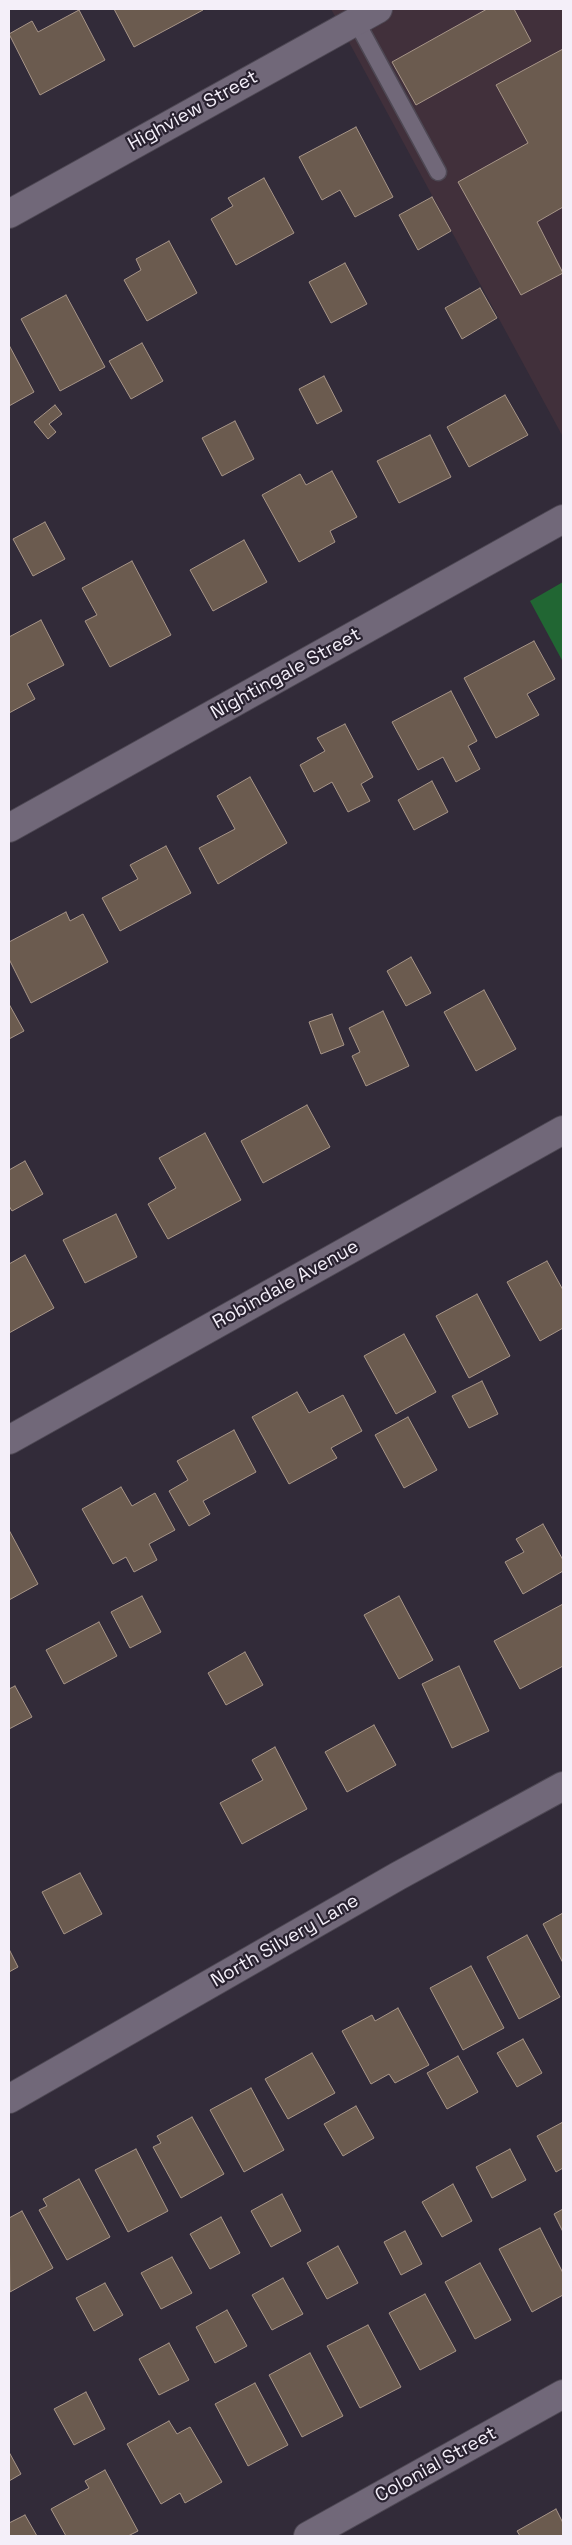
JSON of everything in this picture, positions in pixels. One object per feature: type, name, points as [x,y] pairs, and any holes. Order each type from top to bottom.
[{"type":"street","name":"Highview Street","points":[[9,214],[363,14]]},
{"type":"street","name":"Nightingale Street","points":[[9,828],[563,519]]},
{"type":"street","name":"Robindale Avenue","points":[[9,1440],[563,1130]]},
{"type":"street","name":"North Silvery Lane","points":[[9,2099],[398,1876],[563,1786]]},
{"type":"street","name":"Colonial Street","points":[[308,2536],[563,2394]]},
{"type":"lane","points":[[363,14],[438,172]]},
{"type":"shaded area","points":[[331,9],[563,9],[563,437]]},
{"type":"green space","points":[[563,582],[563,662],[530,601]]},
{"type":"building","points":[[114,9],[202,9],[203,10],[134,47]]},
{"type":"building","points":[[487,9],[514,9],[531,41],[416,105],[392,62]]},
{"type":"building","points":[[79,10],[105,60],[40,95],[9,34],[32,21],[38,32]]},
{"type":"building","points":[[563,49],[563,207],[537,222],[563,273],[521,295],[458,182],[528,143],[496,85]]},
{"type":"building","points":[[356,127],[393,197],[355,217],[340,190],[322,200],[299,157]]},
{"type":"building","points":[[264,178],[294,233],[236,265],[211,219],[233,206],[228,198]]},
{"type":"building","points":[[432,197],[451,231],[418,250],[399,215]]},
{"type":"building","points":[[169,241],[197,293],[147,321],[124,280],[141,270],[136,259]]},
{"type":"building","points":[[345,263],[367,304],[331,323],[309,282]]},
{"type":"building","points":[[480,288],[497,318],[462,339],[445,308]]},
{"type":"building","points":[[66,295],[105,367],[60,391],[21,319]]},
{"type":"building","points":[[142,343],[163,381],[131,399],[109,361]]},
{"type":"building","points":[[9,345],[34,392],[9,406]]},
{"type":"building","points":[[324,376],[342,411],[317,424],[299,389]]},
{"type":"building","points":[[505,395],[528,435],[469,467],[447,427]]},
{"type":"building","points":[[55,405],[62,414],[49,424],[56,432],[48,439],[34,422]]},
{"type":"building","points":[[235,421],[254,459],[222,476],[202,438]]},
{"type":"building","points":[[430,435],[451,477],[399,503],[377,461]]},
{"type":"building","points":[[332,471],[357,517],[330,531],[335,542],[299,562],[262,495],[300,474],[306,485]]},
{"type":"building","points":[[45,522],[65,559],[33,576],[13,539]]},
{"type":"building","points":[[244,540],[267,582],[213,611],[190,570]]},
{"type":"building","points":[[132,561],[171,635],[110,667],[85,621],[97,615],[82,588]]},
{"type":"building","points":[[41,620],[64,665],[27,684],[35,699],[9,713],[9,637]]},
{"type":"building","points":[[534,641],[555,679],[527,694],[539,715],[496,738],[464,678]]},
{"type":"building","points":[[451,691],[477,741],[468,746],[480,769],[456,782],[443,757],[418,770],[392,722]]},
{"type":"building","points":[[345,724],[373,777],[361,784],[370,801],[348,812],[332,782],[314,792],[300,765],[325,751],[317,738]]},
{"type":"building","points":[[250,777],[287,843],[218,884],[199,848],[235,829],[217,796]]},
{"type":"building","points":[[432,781],[448,812],[414,830],[398,800]]},
{"type":"building","points":[[166,846],[191,893],[120,931],[102,898],[138,879],[130,865]]},
{"type":"building","points":[[66,912],[70,921],[83,914],[108,962],[31,1003],[9,959],[9,942]]},
{"type":"building","points":[[411,957],[431,993],[406,1006],[387,971]]},
{"type":"building","points":[[484,990],[516,1049],[476,1071],[444,1012]]},
{"type":"building","points":[[9,1004],[24,1031],[9,1039]]},
{"type":"building","points":[[383,1011],[409,1066],[366,1086],[352,1056],[360,1052],[349,1028]]},
{"type":"building","points":[[332,1014],[344,1045],[321,1054],[309,1022]]},
{"type":"building","points":[[307,1105],[330,1147],[263,1183],[241,1141]]},
{"type":"building","points":[[205,1133],[241,1200],[168,1239],[148,1204],[176,1188],[159,1158]]},
{"type":"building","points":[[25,1161],[43,1194],[12,1211],[9,1206],[9,1170]]},
{"type":"building","points":[[116,1214],[137,1257],[85,1283],[63,1240]]},
{"type":"building","points":[[25,1255],[54,1308],[9,1333],[9,1264]]},
{"type":"building","points":[[547,1261],[563,1290],[563,1328],[540,1341],[507,1282]]},
{"type":"building","points":[[477,1294],[510,1356],[469,1378],[436,1316]]},
{"type":"building","points":[[404,1334],[436,1392],[396,1414],[364,1356]]},
{"type":"building","points":[[482,1381],[498,1414],[469,1428],[452,1396]]},
{"type":"building","points":[[297,1392],[309,1413],[343,1395],[362,1431],[331,1448],[337,1458],[289,1484],[252,1417]]},
{"type":"building","points":[[408,1417],[437,1470],[404,1488],[375,1435]]},
{"type":"building","points":[[234,1430],[256,1472],[203,1501],[210,1514],[189,1526],[169,1491],[188,1480],[177,1461]]},
{"type":"building","points":[[121,1487],[132,1506],[155,1493],[175,1530],[149,1544],[157,1560],[134,1572],[126,1557],[113,1564],[82,1509]]},
{"type":"building","points":[[543,1524],[563,1560],[563,1571],[523,1594],[505,1562],[524,1552],[516,1539]]},
{"type":"building","points":[[9,1530],[38,1584],[9,1600]]},
{"type":"building","points":[[142,1596],[161,1632],[130,1648],[111,1612]]},
{"type":"building","points":[[399,1596],[433,1660],[399,1679],[364,1615]]},
{"type":"building","points":[[563,1604],[563,1666],[520,1689],[494,1641]]},
{"type":"building","points":[[99,1622],[117,1656],[64,1684],[46,1650]]},
{"type":"building","points":[[245,1652],[263,1685],[226,1705],[208,1673]]},
{"type":"building","points":[[459,1666],[489,1731],[452,1748],[422,1684]]},
{"type":"building","points":[[15,1686],[32,1717],[9,1729],[9,1689]]},
{"type":"building","points":[[374,1725],[396,1765],[347,1792],[325,1752]]},
{"type":"building","points":[[275,1747],[307,1809],[242,1844],[220,1803],[263,1780],[252,1760]]},
{"type":"building","points":[[80,1873],[102,1914],[64,1934],[42,1892]]},
{"type":"building","points":[[563,1913],[563,1963],[543,1924]]},
{"type":"building","points":[[527,1935],[560,1997],[519,2019],[487,1957]]},
{"type":"building","points":[[9,1949],[18,1967],[9,1972]]},
{"type":"building","points":[[471,1966],[504,2028],[463,2050],[430,1988]]},
{"type":"building","points":[[398,2008],[429,2065],[395,2083],[389,2074],[371,2084],[342,2031],[372,2015],[375,2021]]},
{"type":"building","points":[[523,2039],[542,2073],[517,2087],[497,2053]]},
{"type":"building","points":[[312,2053],[335,2093],[288,2119],[265,2079]]},
{"type":"building","points":[[458,2056],[478,2092],[447,2109],[427,2073]]},
{"type":"building","points":[[251,2088],[284,2150],[244,2172],[210,2110]]},
{"type":"building","points":[[356,2106],[374,2138],[343,2156],[324,2124]]},
{"type":"building","points":[[192,2117],[224,2174],[181,2198],[153,2147],[161,2143],[157,2136]]},
{"type":"building","points":[[563,2122],[563,2168],[556,2172],[537,2136]]},
{"type":"building","points":[[136,2149],[168,2211],[128,2232],[95,2170]]},
{"type":"building","points":[[510,2149],[526,2180],[492,2198],[476,2167]]},
{"type":"building","points":[[79,2179],[110,2237],[67,2260],[39,2210],[47,2206],[43,2199]]},
{"type":"building","points":[[453,2184],[472,2221],[442,2237],[422,2202]]},
{"type":"building","points":[[282,2194],[301,2231],[271,2247],[251,2211]]},
{"type":"building","points":[[563,2209],[563,2232],[554,2214]]},
{"type":"building","points":[[22,2211],[53,2268],[10,2292],[9,2218]]},
{"type":"building","points":[[221,2217],[240,2253],[210,2269],[190,2234]]},
{"type":"building","points":[[540,2228],[563,2273],[563,2295],[532,2312],[499,2249]]},
{"type":"building","points":[[405,2231],[422,2264],[401,2275],[384,2242]]},
{"type":"building","points":[[338,2246],[358,2283],[327,2299],[307,2263]]},
{"type":"building","points":[[172,2257],[192,2293],[161,2309],[141,2273]]},
{"type":"building","points":[[480,2263],[511,2320],[475,2339],[445,2282]]},
{"type":"building","points":[[283,2278],[303,2314],[272,2330],[252,2295]]},
{"type":"building","points":[[105,2283],[123,2315],[94,2331],[76,2298]]},
{"type":"building","points":[[425,2294],[456,2351],[420,2370],[389,2313]]},
{"type":"building","points":[[227,2310],[247,2346],[215,2363],[196,2327]]},
{"type":"building","points":[[368,2325],[401,2387],[360,2408],[327,2346]]},
{"type":"building","points":[[169,2343],[189,2380],[159,2395],[139,2359]]},
{"type":"building","points":[[310,2353],[343,2416],[302,2437],[269,2375]]},
{"type":"building","points":[[255,2383],[288,2445],[248,2466],[215,2404]]},
{"type":"building","points":[[86,2392],[105,2429],[74,2445],[54,2409]]},
{"type":"building","points":[[169,2421],[177,2434],[190,2427],[222,2482],[185,2503],[180,2493],[161,2504],[127,2444]]},
{"type":"building","points":[[9,2452],[21,2474],[9,2481]]},
{"type":"building","points":[[105,2470],[138,2531],[128,2536],[66,2536],[51,2509],[89,2488],[85,2481]]},
{"type":"building","points":[[556,2509],[563,2523],[563,2536],[520,2536],[517,2531]]},
{"type":"building","points":[[25,2515],[37,2536],[9,2536],[9,2523]]}]
